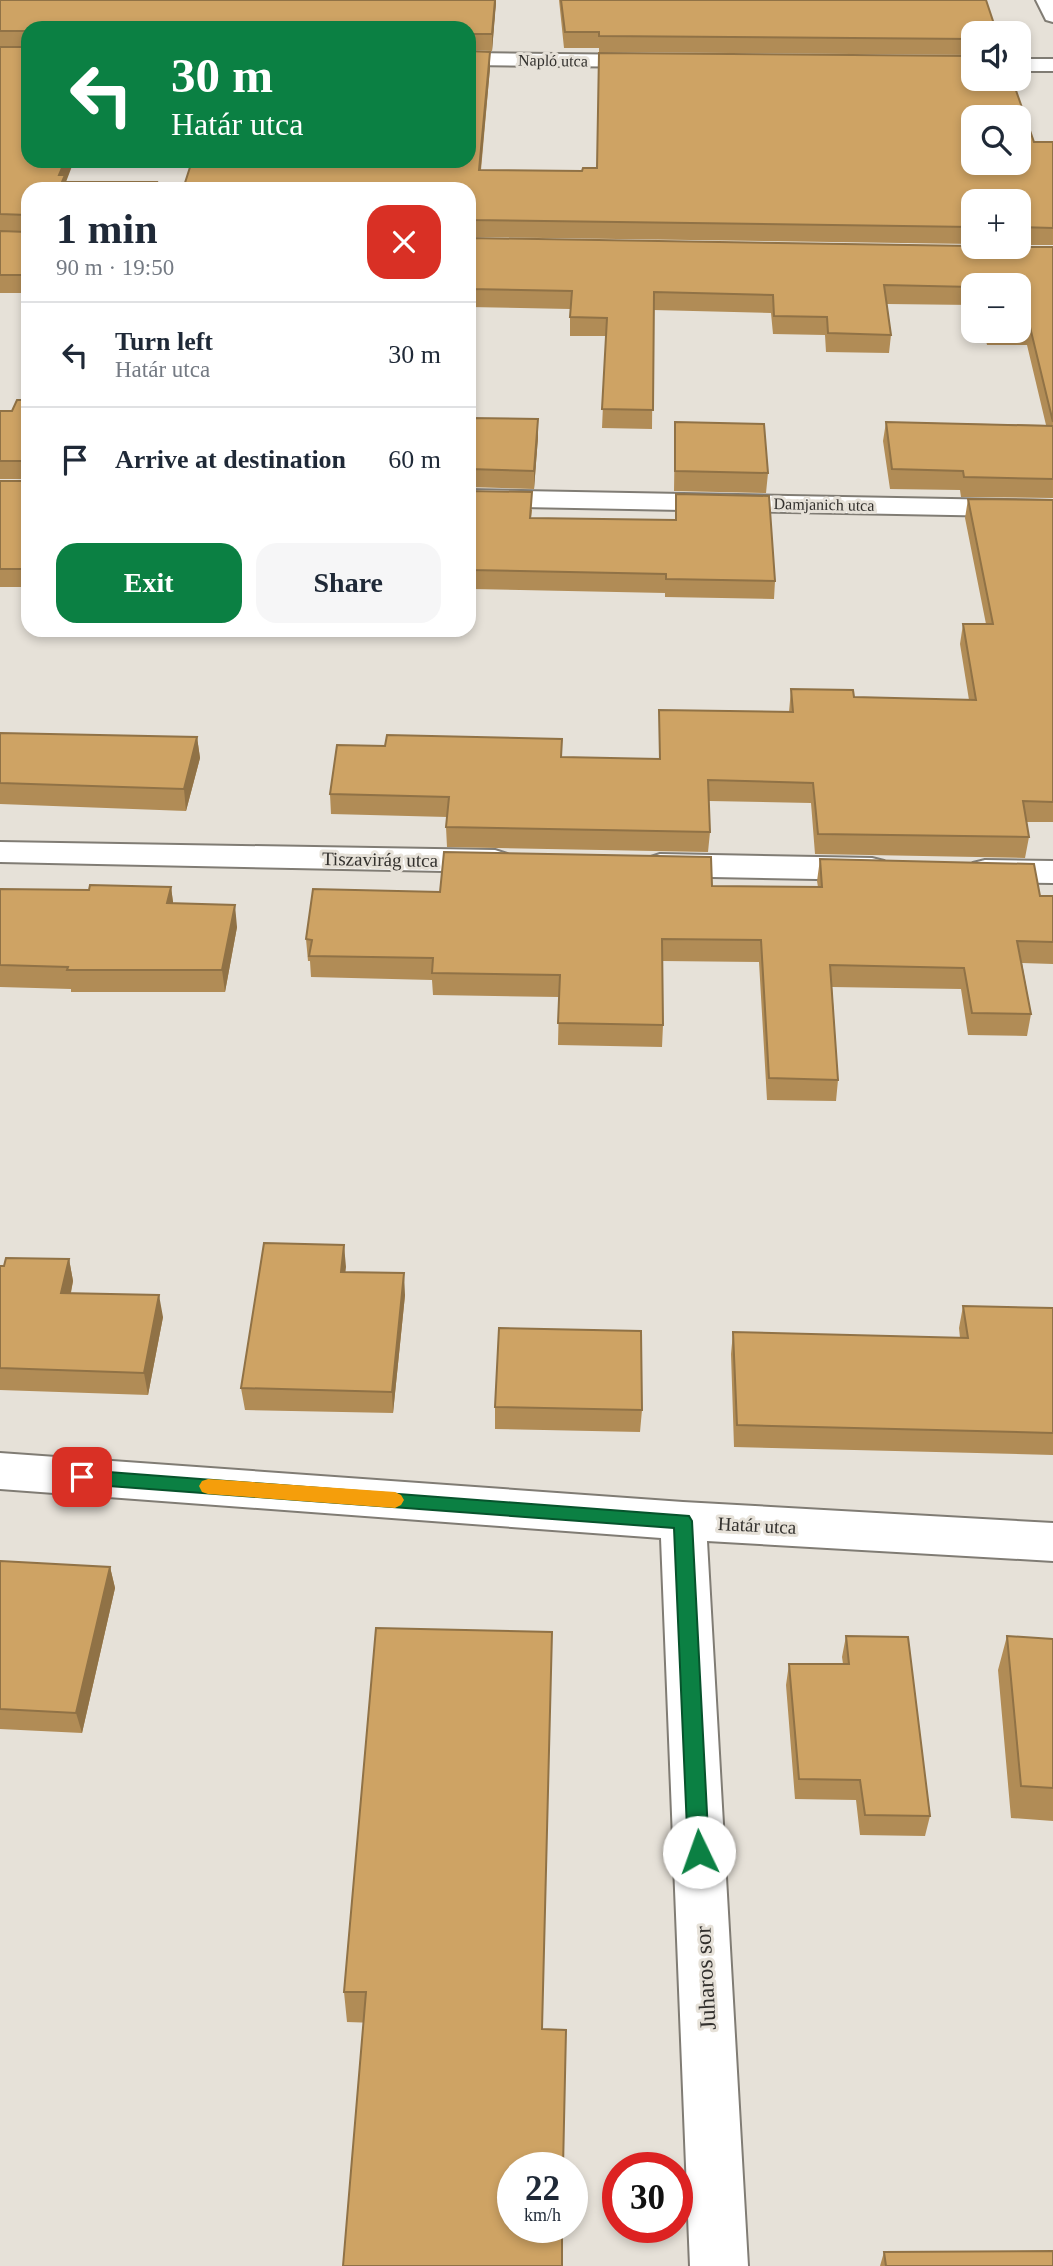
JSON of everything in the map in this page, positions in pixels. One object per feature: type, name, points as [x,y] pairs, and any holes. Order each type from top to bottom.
[{"type":"street","points":[[1046,0],[1053,16]]},
{"type":"street","name":"Napló utca","points":[[476,59],[673,61]]},
{"type":"street","points":[[1031,65],[1053,65]]},
{"type":"street","name":"Damjanich utca","points":[[476,498],[1053,509]]},
{"type":"street","name":"Tiszavirág utca","points":[[0,852],[527,862]]},
{"type":"street","points":[[624,864],[901,869]]},
{"type":"street","points":[[956,870],[1053,872]]},
{"type":"street","name":"Határ utca","points":[[0,1471],[683,1521],[1053,1542]]},
{"type":"street","name":"Juharos sor","points":[[683,1521],[719,2266]]},
{"type":"building","points":[[0,0],[495,0],[492,34],[476,34],[476,21],[21,21],[21,31],[0,31]]},
{"type":"building","points":[[561,0],[986,0],[993,21],[961,21],[961,39],[599,36],[599,32],[565,32]]},
{"type":"building","points":[[0,47],[21,47],[21,168],[62,168],[59,175],[65,175],[62,182],[21,182],[21,215],[0,214]]},
{"type":"building","points":[[476,51],[490,52],[479,170],[582,171],[583,168],[597,168],[599,53],[961,56],[961,91],[1016,91],[1021,105],[961,105],[961,175],[1031,175],[1031,133],[1034,142],[1053,142],[1053,228],[1031,227],[1031,189],[961,189],[961,227],[476,220],[476,182],[185,182],[190,168],[476,168]]},
{"type":"building","points":[[0,231],[21,232],[21,275],[0,275]]},
{"type":"building","points":[[476,238],[961,246],[961,259],[1031,259],[1031,247],[1053,247],[1053,422],[1031,331],[1031,273],[961,273],[961,287],[884,285],[891,335],[828,333],[827,317],[774,316],[773,295],[654,292],[653,410],[602,409],[607,318],[570,317],[572,291],[476,289]]},
{"type":"building","points":[[17,400],[21,400],[21,461],[0,461],[0,411],[12,411]]},
{"type":"building","points":[[476,418],[538,419],[534,471],[476,469]]},
{"type":"building","points":[[675,422],[764,424],[768,473],[675,471]]},
{"type":"building","points":[[886,422],[1053,426],[1053,479],[964,477],[963,471],[892,469]]},
{"type":"building","points":[[0,481],[21,481],[21,569],[0,569]]},
{"type":"building","points":[[476,491],[532,492],[530,518],[676,520],[676,494],[769,496],[775,581],[666,579],[666,574],[476,570]]},
{"type":"building","points":[[968,499],[1053,500],[1053,802],[1023,801],[1029,837],[818,834],[813,783],[708,780],[710,832],[446,827],[449,797],[330,794],[337,745],[385,746],[387,735],[562,739],[561,757],[660,759],[659,710],[793,712],[791,689],[853,690],[854,697],[976,700],[963,624],[993,624]]},
{"type":"building","points":[[0,733],[197,737],[184,789],[0,783]]},
{"type":"building","points":[[444,852],[711,857],[712,886],[822,887],[820,859],[1034,864],[1040,896],[1053,896],[1053,942],[1017,941],[1031,1014],[972,1013],[964,968],[830,965],[838,1080],[769,1078],[761,940],[662,939],[663,1025],[558,1023],[560,975],[432,973],[433,958],[309,956],[312,940],[306,939],[313,889],[440,892]]},
{"type":"building","points":[[90,885],[171,887],[167,903],[235,905],[222,970],[67,970],[68,967],[0,965],[0,889],[89,890]]},
{"type":"building","points":[[264,1243],[344,1245],[341,1272],[404,1273],[392,1392],[241,1388]]},
{"type":"building","points":[[6,1258],[69,1259],[61,1293],[159,1295],[144,1373],[0,1368],[0,1266],[4,1266]]},
{"type":"building","points":[[963,1306],[1053,1308],[1053,1433],[737,1425],[733,1332],[968,1338]]},
{"type":"building","points":[[499,1328],[641,1331],[642,1410],[495,1407]]},
{"type":"building","points":[[0,1561],[110,1567],[76,1713],[0,1709]]},
{"type":"building","points":[[376,1628],[552,1632],[542,2029],[566,2030],[563,2152],[497,2152],[497,2243],[562,2243],[562,2266],[343,2266],[366,1992],[344,1992]]},
{"type":"building","points":[[846,1636],[908,1637],[930,1816],[865,1815],[860,1780],[799,1779],[789,1664],[849,1664]]},
{"type":"building","points":[[1007,1636],[1053,1639],[1053,1788],[1021,1786]]},
{"type":"building","points":[[1053,2251],[1053,2266],[886,2266],[884,2252]]},
{"type":"slow traffic","points":[[208,1486],[395,1500]]},
{"type":"route","points":[[82,1477],[683,1521],[699,1852]]}]
